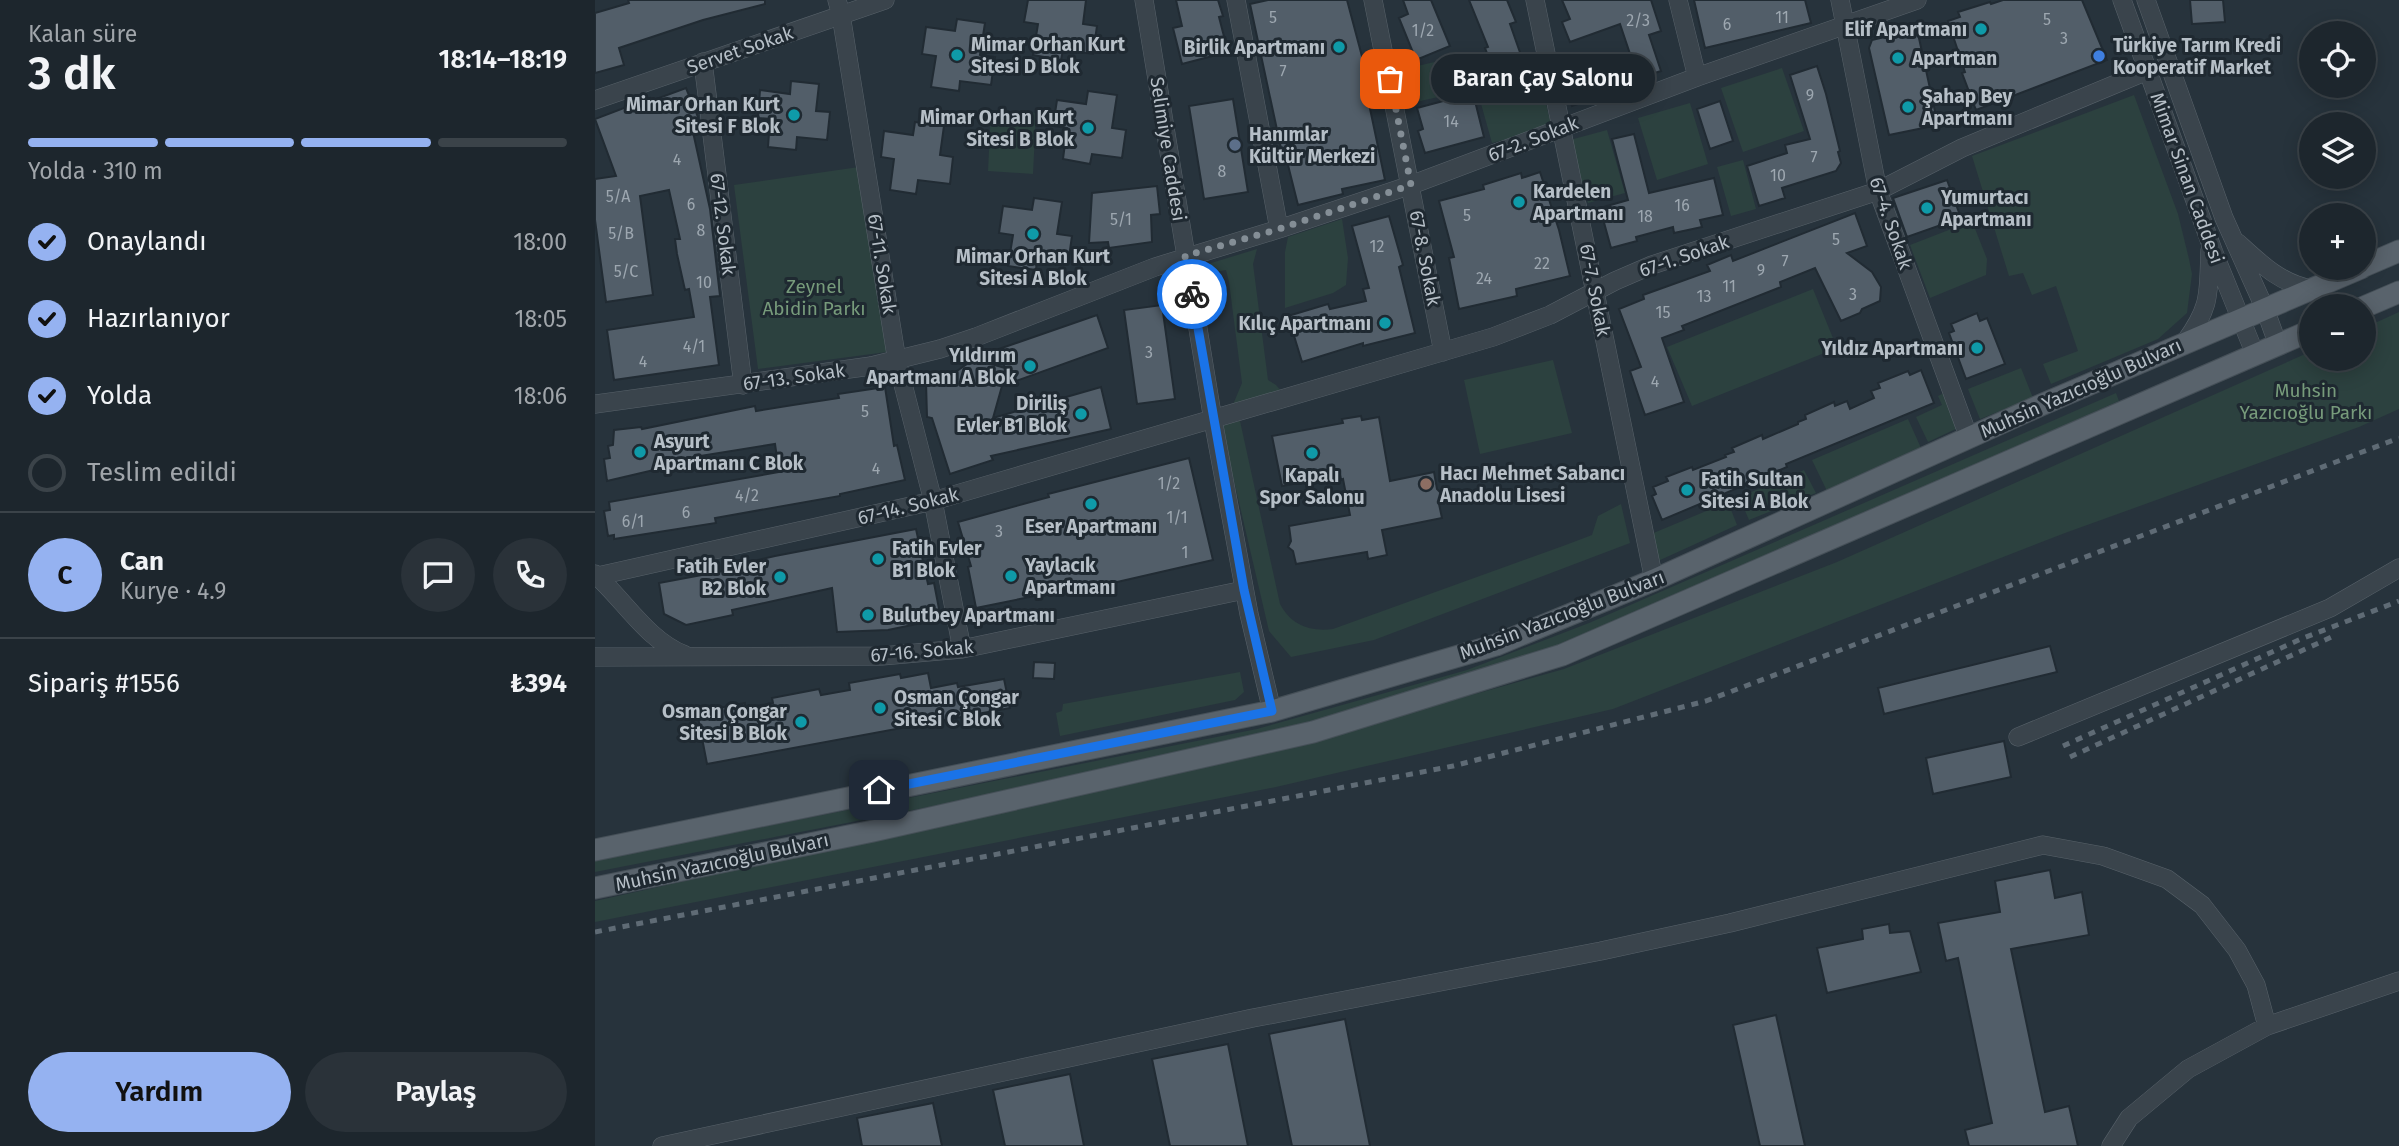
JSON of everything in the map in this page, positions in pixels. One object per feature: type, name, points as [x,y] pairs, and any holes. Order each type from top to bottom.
[{"type":"main road","name":"Muhsin Yazıcıoğlu Bulvarı","points":[[2376,261],[2399,251]]},
{"type":"main road","name":"Muhsin Yazıcıoğlu Bulvarı","points":[[595,850],[1272,711],[1496,645],[1654,580],[2185,341],[2332,280]]},
{"type":"main road","points":[[2376,302],[2399,292]]},
{"type":"main road","name":"Muhsin Yazıcıoğlu Bulvarı","points":[[595,888],[873,831],[1313,732],[1562,655],[2299,336]]},
{"type":"street","name":"Servet Sokak","points":[[595,100],[703,62],[839,7],[885,0]]},
{"type":"street","name":"Selimiye Caddesi","points":[[1144,0],[1213,419],[1244,590],[1272,711]]},
{"type":"street","points":[[1236,0],[1279,229]]},
{"type":"street","name":"67-8. Sokak","points":[[1373,0],[1443,352]]},
{"type":"street","name":"67-7. Sokak","points":[[1535,0],[1654,580]]},
{"type":"street","points":[[1678,0],[1697,77]]},
{"type":"street","name":"67-4. Sokak","points":[[1839,0],[1866,143],[1878,191],[1969,438]]},
{"type":"street","name":"67-2. Sokak","points":[[1185,256],[1279,229],[1411,185],[1697,77],[1917,0]]},
{"type":"street","name":"Mimar Sinan Caddesi","points":[[2122,0],[2211,243],[2255,354]]},
{"type":"street","name":"Mimar Sinan Caddesi","points":[[2146,0],[2232,237],[2265,309],[2278,345]]},
{"type":"street","name":"67-11. Sokak","points":[[839,7],[897,361],[933,501],[962,649]]},
{"type":"street","name":"67-12. Sokak","points":[[703,62],[743,385]]},
{"type":"street","name":"67-1. Sokak","points":[[1213,419],[1493,337],[1550,316],[1653,265],[1878,191],[1962,148],[2147,71]]},
{"type":"street","points":[[2232,237],[2272,274],[2311,289]]},
{"type":"street","points":[[2185,341],[2207,306],[2211,243]]},
{"type":"street","name":"67-13. Sokak","points":[[595,404],[897,361],[976,337],[1185,256]]},
{"type":"street","name":"67-14. Sokak","points":[[596,575],[933,501],[1213,419]]},
{"type":"street","points":[[2018,737],[2330,608],[2399,568]]},
{"type":"street","points":[[596,575],[654,635],[677,652],[689,657]]},
{"type":"street","name":"67-16. Sokak","points":[[595,657],[882,656],[962,649],[1244,590]]},
{"type":"street","points":[[662,1146],[1253,1018],[1717,926],[2043,845],[2103,856],[2167,879],[2202,905],[2237,950],[2256,985],[2267,1026]]},
{"type":"street","points":[[2111,1146],[2129,1118],[2188,1069],[2267,1026],[2399,981]]},
{"type":"green space","points":[[1465,55],[1473,89],[1412,103],[1404,69]]},
{"type":"green space","points":[[1782,68],[1804,131],[1743,152],[1721,88]]},
{"type":"green space","points":[[1539,77],[1552,127],[1492,143],[1478,93]]},
{"type":"green space","points":[[2134,95],[2178,214],[2189,259],[2192,274],[2187,313],[2158,339],[2051,384],[2043,364],[2078,351],[2056,286],[2032,295],[2023,273],[2009,276],[1972,156]]},
{"type":"green space","points":[[1690,103],[1708,164],[1657,180],[1638,118]]},
{"type":"green space","points":[[991,110],[1036,113],[1033,174],[988,171]]},
{"type":"green space","points":[[1607,130],[1625,193],[1588,203],[1570,140]]},
{"type":"green space","points":[[1743,160],[1756,209],[1731,216],[1717,167]]},
{"type":"green space","name":"Zeynel Abidin Parkı","points":[[859,167],[887,352],[758,369],[734,185]]},
{"type":"green space","points":[[1342,219],[1348,258],[1346,285],[1333,293],[1285,308],[1285,252],[1288,237]]},
{"type":"green space","points":[[1972,221],[1987,259],[1986,275],[1930,298],[1910,245]]},
{"type":"green space","points":[[1257,249],[1253,264],[1268,380],[1284,394],[1232,407],[1242,383],[1229,282],[1226,270],[1210,273],[1208,264]]},
{"type":"green space","points":[[1813,289],[1837,348],[1692,406],[1667,347]]},
{"type":"green space","name":"Muhsin Yazıcıoğlu Parkı","points":[[2399,312],[2399,409],[2359,427],[2065,533],[1613,709],[1276,787],[595,922],[595,901],[1272,751],[1564,669],[1837,562],[2299,357],[2299,371],[2376,371],[2376,323]]},
{"type":"green space","points":[[1553,360],[1572,433],[1480,454],[1464,380]]},
{"type":"green space","points":[[2021,368],[2033,398],[1980,419],[1968,389]]},
{"type":"green space","points":[[1946,392],[1962,426],[1928,442],[1916,417],[1942,405],[1938,396]]},
{"type":"green space","points":[[2116,393],[2119,401],[1866,514],[1528,659],[1361,713],[1066,780],[595,872],[595,858],[1257,729],[1467,670],[1589,623]]},
{"type":"green space","points":[[1908,419],[1921,448],[1827,491],[1812,460]]},
{"type":"green space","points":[[1240,421],[1280,604],[1290,617],[1302,626],[1333,629],[1592,535],[1598,516],[1621,504],[1630,543],[1374,640],[1291,657],[1269,631],[1221,425]]},
{"type":"green space","points":[[1804,470],[1816,493],[1749,520],[1739,497]]},
{"type":"green space","points":[[1728,502],[1737,525],[1658,561],[1651,534]]},
{"type":"green space","points":[[1240,672],[1244,692],[1235,700],[1060,736],[1056,713],[1062,711],[1063,704]]},
{"type":"building","points":[[628,0],[765,0],[765,4],[703,20],[619,48],[624,65],[595,73],[595,13],[629,3]]},
{"type":"building","points":[[1028,0],[1086,0],[1083,24],[1097,26],[1093,54],[1063,50],[1061,60],[1033,55],[1038,24],[1024,22]]},
{"type":"building","points":[[1176,0],[1218,0],[1223,16],[1219,17],[1228,52],[1182,64],[1173,28],[1182,26]]},
{"type":"building","points":[[1268,0],[1347,0],[1368,79],[1364,80],[1385,180],[1342,189],[1343,194],[1298,205],[1285,153],[1282,153],[1250,4]]},
{"type":"building","points":[[1403,0],[1431,0],[1450,46],[1416,60],[1399,18],[1408,14]]},
{"type":"building","points":[[1469,0],[1507,0],[1516,22],[1510,24],[1523,61],[1494,71],[1485,48],[1488,47]]},
{"type":"building","points":[[1562,0],[1651,0],[1661,31],[1649,35],[1661,71],[1618,85],[1620,90],[1572,106],[1566,88],[1573,85],[1569,72],[1598,62],[1599,67],[1626,58],[1625,56],[1630,54],[1620,24],[1570,42],[1562,22],[1570,19]]},
{"type":"building","points":[[1694,0],[1805,0],[1811,23],[1705,48]]},
{"type":"building","points":[[2003,0],[2082,0],[2107,60],[1976,110],[1962,73],[1965,72],[1948,21],[1960,17],[1958,12]]},
{"type":"building","points":[[2190,0],[2223,0],[2225,22],[2192,24]]},
{"type":"building","name":"Mimar Orhan Kurt Sitesi D Blok","points":[[957,19],[985,23],[980,55],[995,57],[991,85],[960,81],[959,91],[931,87],[936,56],[922,54],[926,27],[955,31]]},
{"type":"building","points":[[1917,29],[1938,125],[1889,135],[1869,48],[1872,40]]},
{"type":"building","points":[[1817,66],[1841,163],[1836,171],[1782,188],[1785,198],[1759,206],[1747,166],[1787,153],[1785,145],[1810,139],[1790,75]]},
{"type":"building","name":"Mimar Orhan Kurt Sitesi F Blok","points":[[791,81],[819,84],[816,111],[830,112],[827,140],[797,137],[796,150],[768,147],[770,119],[758,118],[760,90],[790,94]]},
{"type":"building","points":[[686,88],[698,117],[700,129],[693,132],[710,209],[720,296],[710,297],[719,365],[614,380],[607,330],[694,317],[689,289],[685,290],[677,254],[675,239],[680,239],[669,190],[640,196],[653,295],[606,302],[595,220],[595,179],[616,176],[595,119],[650,98],[651,101]]},
{"type":"building","name":"Mimar Orhan Kurt Sitesi B Blok","points":[[1088,91],[1117,95],[1112,128],[1126,130],[1122,158],[1092,154],[1090,164],[1063,159],[1067,128],[1053,126],[1057,100],[1086,104]]},
{"type":"building","points":[[1462,96],[1463,100],[1474,97],[1484,137],[1425,153],[1418,131],[1423,129],[1417,108]]},
{"type":"building","points":[[1233,99],[1248,192],[1204,199],[1189,106]]},
{"type":"building","points":[[1720,101],[1733,141],[1710,149],[1697,109]]},
{"type":"building","points":[[915,122],[944,126],[940,155],[953,157],[950,184],[918,180],[916,194],[890,190],[894,159],[881,157],[884,131],[913,135]]},
{"type":"building","points":[[1634,134],[1649,193],[1714,178],[1723,215],[1700,220],[1702,227],[1674,233],[1673,227],[1636,237],[1637,241],[1611,248],[1600,208],[1628,200],[1612,139]]},
{"type":"building","points":[[1540,172],[1559,230],[1570,276],[1516,289],[1517,296],[1459,309],[1449,258],[1454,257],[1439,201],[1484,189],[1483,185],[1521,173],[1522,178]]},
{"type":"building","name":"Yumurtacı Apartmanı","points":[[1947,180],[1961,218],[1907,237],[1893,198]]},
{"type":"building","points":[[1157,186],[1160,214],[1151,215],[1152,242],[1109,248],[1108,242],[1089,243],[1092,193]]},
{"type":"building","name":"Mimar Orhan Kurt Sitesi A Blok","points":[[1034,198],[1062,202],[1057,234],[1072,236],[1068,264],[1037,260],[1036,270],[1008,266],[1013,235],[999,233],[1003,206],[1032,210]]},
{"type":"building","points":[[1855,213],[1867,246],[1847,253],[1872,272],[1881,287],[1880,301],[1841,321],[1815,268],[1780,282],[1781,287],[1682,326],[1684,330],[1662,338],[1684,402],[1645,415],[1630,371],[1641,367],[1619,309],[1644,299],[1643,295],[1710,271],[1707,265],[1731,255],[1733,261]]},
{"type":"building","points":[[1389,216],[1403,265],[1399,267],[1415,333],[1363,346],[1363,343],[1302,362],[1288,316],[1328,304],[1330,309],[1366,301],[1363,289],[1369,288],[1352,226]]},
{"type":"building","points":[[1162,305],[1175,399],[1137,404],[1124,310]]},
{"type":"building","name":"Yıldız Apartmanı","points":[[1977,313],[1980,321],[1987,318],[2005,364],[1966,379],[1949,333],[1954,331],[1951,324]]},
{"type":"building","points":[[1097,315],[1108,348],[1002,386],[993,418],[1101,387],[1111,429],[991,456],[993,460],[950,474],[932,418],[927,417],[926,382],[931,375],[954,373],[974,359],[1005,368],[999,349]]},
{"type":"building","points":[[1921,370],[1934,403],[1786,464],[1787,467],[1662,520],[1652,496],[1656,494],[1653,487],[1668,481],[1666,477],[1726,457],[1725,455],[1734,452],[1732,448],[1762,435],[1763,439],[1798,424],[1806,419],[1805,415],[1834,402],[1835,406],[1847,401],[1850,409],[1874,398],[1871,391],[1880,388],[1878,383],[1908,371],[1910,375]]},
{"type":"building","points":[[885,387],[894,446],[897,445],[905,480],[840,496],[715,518],[716,523],[614,539],[614,535],[608,536],[604,511],[610,510],[609,502],[779,472],[775,444],[700,456],[701,459],[607,481],[604,459],[610,458],[608,446],[613,445],[614,430],[642,429],[755,406],[756,411],[839,398],[838,394]]},
{"type":"building","points":[[1361,416],[1362,420],[1379,417],[1390,481],[1434,472],[1437,489],[1444,496],[1439,504],[1442,518],[1382,530],[1387,555],[1368,559],[1367,552],[1296,564],[1293,551],[1288,547],[1291,541],[1289,526],[1350,515],[1340,475],[1282,486],[1272,436],[1343,423],[1342,419]]},
{"type":"building","points":[[1189,458],[1213,560],[1069,593],[1069,589],[976,608],[968,567],[971,566],[958,522],[1049,497],[1048,494]]},
{"type":"building","points":[[916,529],[928,584],[934,583],[941,619],[888,630],[837,632],[832,588],[732,610],[733,615],[686,625],[664,614],[659,583],[734,569],[733,566],[775,556]]},
{"type":"building","points":[[2050,646],[2057,672],[1884,714],[1878,688]]},
{"type":"building","points":[[1034,662],[1055,663],[1054,679],[1033,678]]},
{"type":"building","points":[[928,673],[931,688],[957,683],[958,687],[1004,679],[1010,708],[707,764],[697,712],[745,703],[745,708],[773,703],[772,698],[819,689],[821,695],[850,690],[849,683],[900,674],[901,678]]},
{"type":"building","points":[[2004,741],[2011,777],[1933,794],[1926,758]]},
{"type":"building","points":[[2050,870],[2055,898],[2082,892],[2089,935],[2011,949],[2045,1112],[2069,1106],[2078,1146],[1969,1146],[1965,1130],[1992,1123],[1958,958],[1946,961],[1938,923],[2000,912],[1995,881]]},
{"type":"building","points":[[1889,924],[1890,933],[1910,931],[1921,972],[1827,993],[1817,948],[1863,939],[1862,929]]},
{"type":"building","points":[[1776,1015],[1805,1146],[1760,1146],[1733,1025]]},
{"type":"building","points":[[1345,1019],[1370,1146],[1292,1146],[1269,1034]]},
{"type":"building","points":[[1228,1044],[1248,1146],[1170,1146],[1152,1059]]},
{"type":"building","points":[[1070,1074],[1084,1146],[1005,1146],[993,1090]]},
{"type":"building","points":[[933,1103],[942,1146],[862,1146],[857,1118]]},
{"type":"railway","points":[[595,932],[1453,766],[1706,701],[2399,438]]},
{"type":"railway","points":[[2063,746],[2301,639],[2399,601]]},
{"type":"railway","points":[[2070,757],[2336,635]]},
{"type":"way so far","points":[[1192,294],[1185,256],[1279,229],[1411,185],[1390,79]]},
{"type":"place","name":"Elif Apartmanı","points":[[1981,29]]},
{"type":"place","name":"Birlik Apartmanı","points":[[1339,47]]},
{"type":"place","name":"Mimar Orhan Kurt Sitesi D Blok","points":[[957,55]]},
{"type":"place","name":"Türkiye Tarım Kredi Kooperatif Market","points":[[2099,56]]},
{"type":"place","name":"Apartman","points":[[1898,58]]},
{"type":"place","name":"Baran Çay Salonu","points":[[1390,79]]},
{"type":"place","name":"Şahap Bey Apartmanı","points":[[1908,107]]},
{"type":"place","name":"Mimar Orhan Kurt Sitesi F Blok","points":[[794,115]]},
{"type":"place","name":"Mimar Orhan Kurt Sitesi B Blok","points":[[1088,128]]},
{"type":"place","name":"Hanımlar Kültür Merkezi","points":[[1235,145]]},
{"type":"place","name":"Kardelen Apartmanı","points":[[1519,202]]},
{"type":"place","name":"Yumurtacı Apartmanı","points":[[1927,208]]},
{"type":"place","name":"Mimar Orhan Kurt Sitesi A Blok","points":[[1033,234]]},
{"type":"place","name":"Kılıç Apartmanı","points":[[1385,323]]},
{"type":"place","name":"Yıldız Apartmanı","points":[[1977,348]]},
{"type":"place","name":"Yıldırım Apartmanı A Blok","points":[[1030,366]]},
{"type":"place","name":"Diriliş Evler B1 Blok","points":[[1081,414]]},
{"type":"place","name":"Asyurt Apartmanı C Blok","points":[[640,452]]},
{"type":"place","name":"Kapalı Spor Salonu","points":[[1312,453]]},
{"type":"place","name":"Hacı Mehmet Sabancı Anadolu Lisesi","points":[[1426,484]]},
{"type":"place","name":"Fatih Sultan Sitesi A Blok","points":[[1687,490]]},
{"type":"place","name":"Eser Apartmanı","points":[[1091,504]]},
{"type":"place","name":"Fatih Evler B1 Blok","points":[[878,559]]},
{"type":"place","name":"Yaylacık Apartmanı","points":[[1011,576]]},
{"type":"place","name":"Fatih Evler B2 Blok","points":[[780,577]]},
{"type":"place","name":"Bulutbey Apartmanı","points":[[868,615]]},
{"type":"place","name":"Osman Çongar Sitesi C Blok","points":[[880,708]]},
{"type":"place","name":"Osman Çongar Sitesi B Blok","points":[[801,722]]},
{"type":"route","points":[[879,790],[1272,711],[1244,590],[1192,294]]}]
